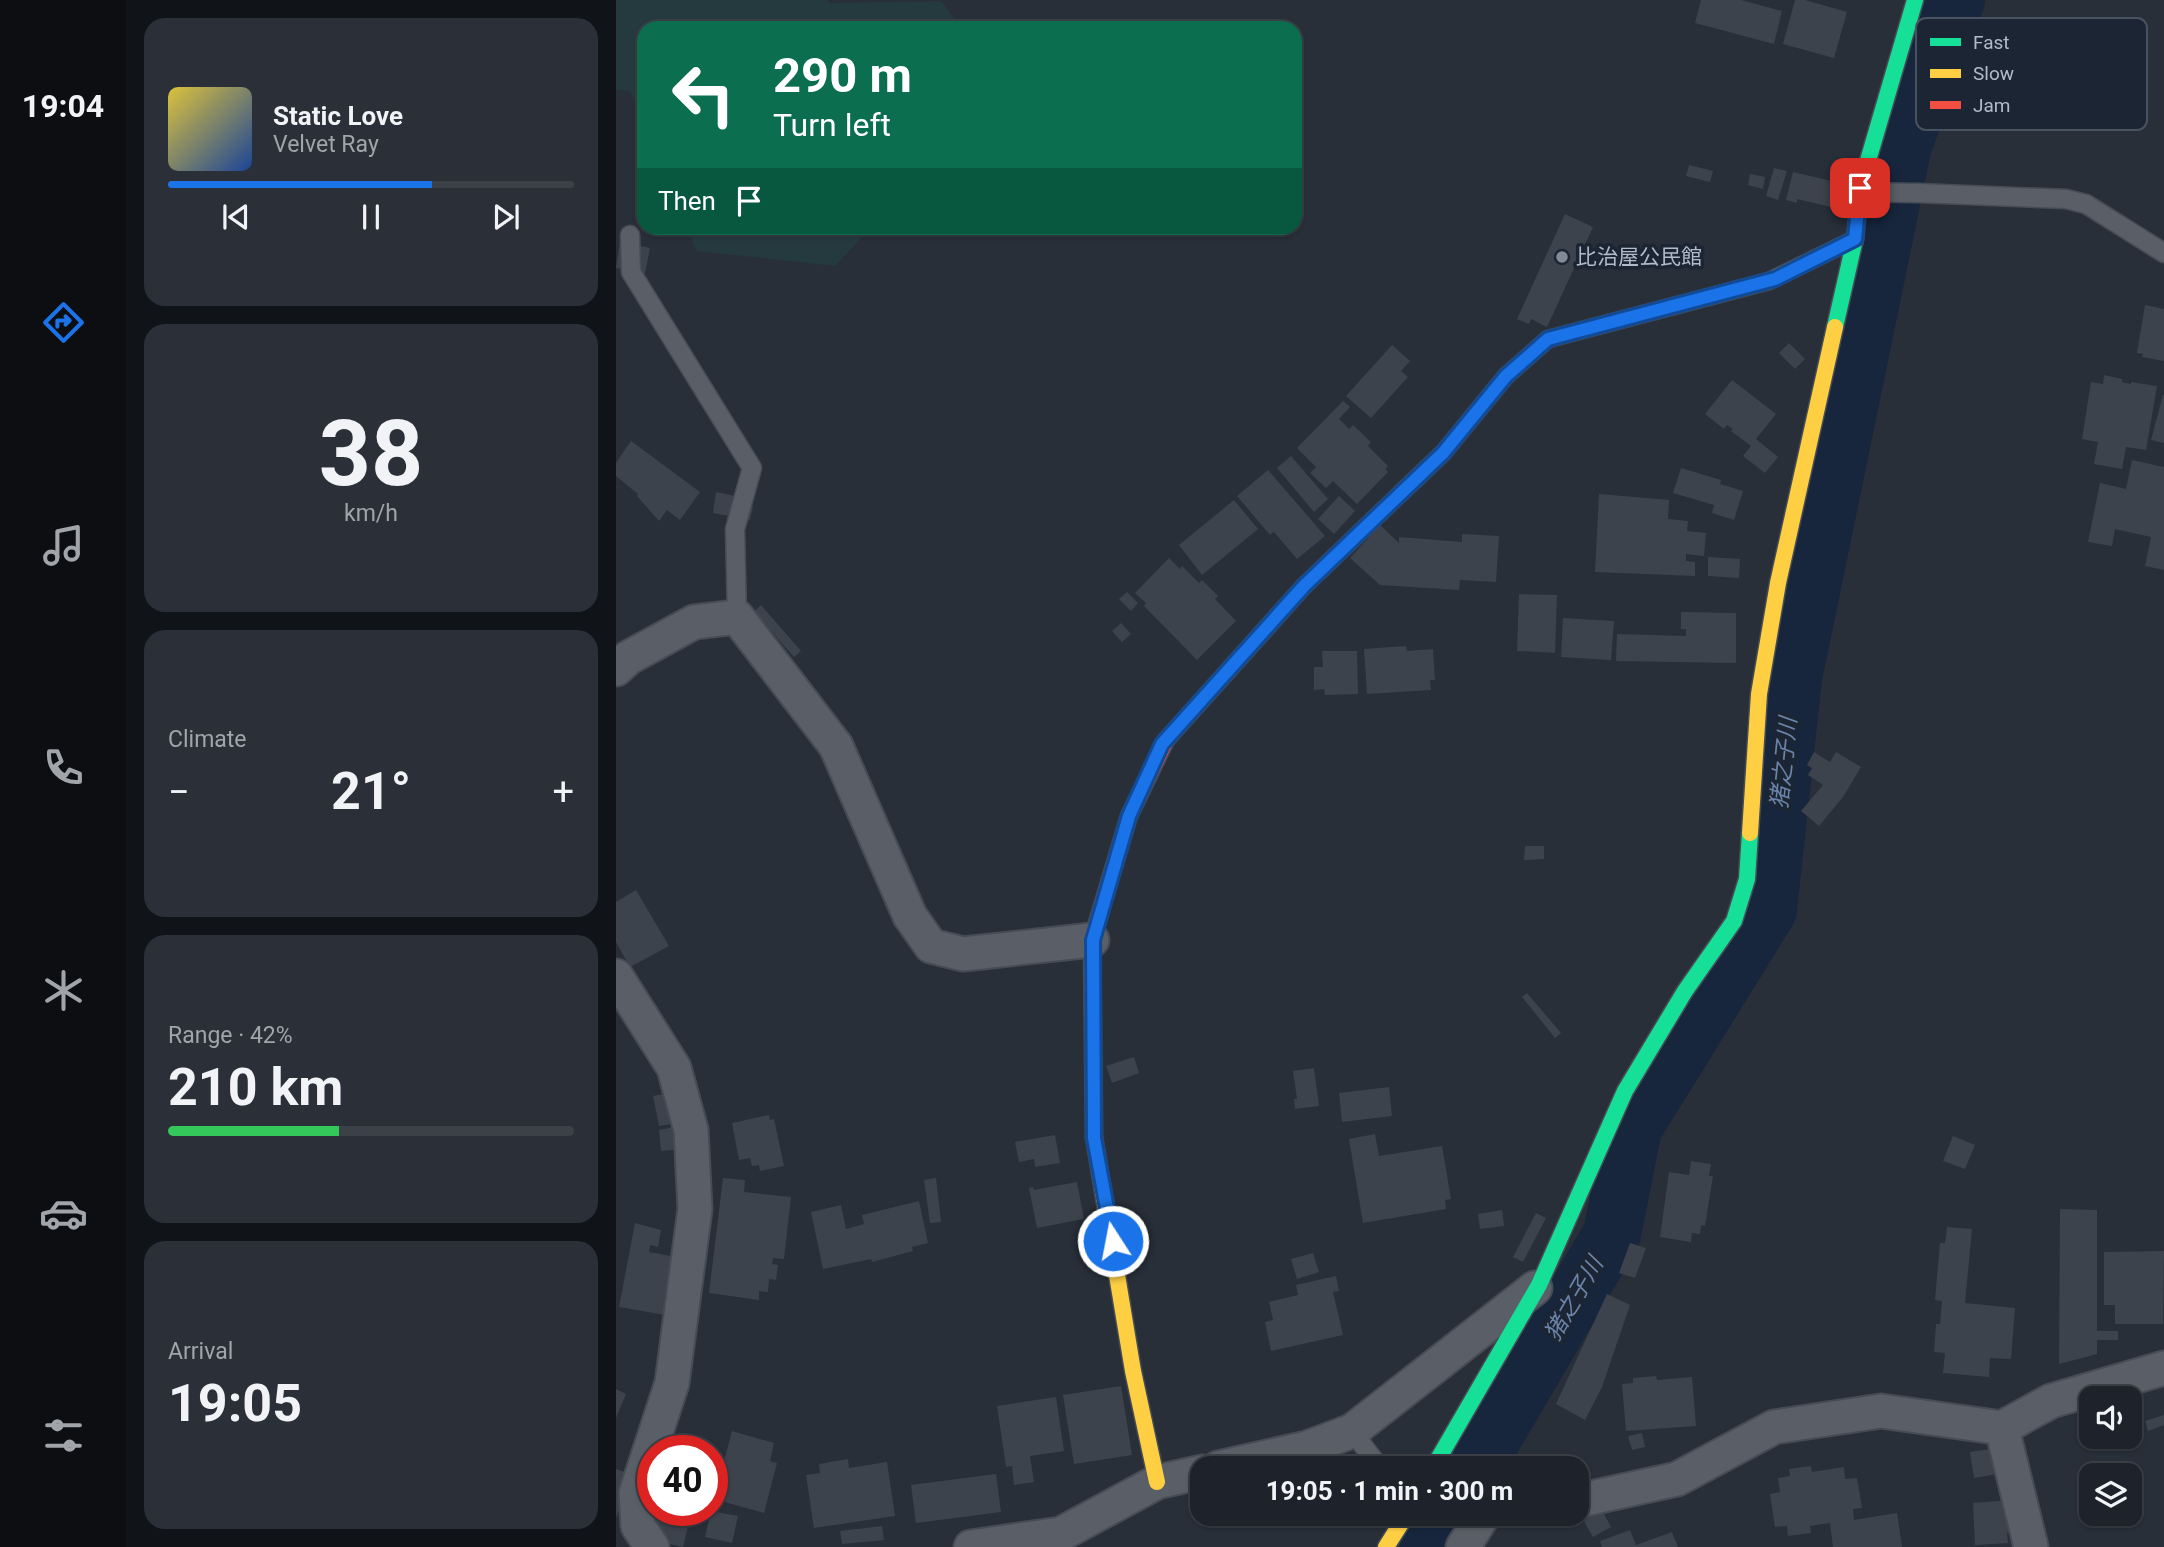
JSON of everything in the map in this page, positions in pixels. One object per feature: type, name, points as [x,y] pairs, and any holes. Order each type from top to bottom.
[{"type":"street","points":[[1440,1456],[1539,1285],[1625,1091],[1685,991],[1734,922],[1747,879],[1759,694],[1778,583],[1855,239],[1860,188],[1916,0]]},
{"type":"street","points":[[1157,1482],[1133,1371],[1094,1138],[1093,940],[1129,816],[1162,744],[1304,586],[1443,453],[1506,376],[1548,339],[1775,279],[1855,239]]},
{"type":"street","points":[[616,669],[628,659],[694,622],[737,617],[836,746],[910,916],[931,946],[963,954],[1093,940]]},
{"type":"street","points":[[616,976],[674,1068],[691,1130],[695,1209],[672,1383],[636,1493],[638,1525],[652,1547]]},
{"type":"street","points":[[1271,1456],[1307,1448],[1352,1431],[1539,1285]]},
{"type":"street","points":[[1589,1498],[1677,1479],[1773,1427],[1881,1411],[2002,1428],[2051,1401],[2164,1368]]},
{"type":"street","points":[[2002,1428],[2031,1547]]},
{"type":"street","points":[[971,1547],[1061,1534],[1157,1482],[1190,1475]]},
{"type":"street","points":[[1386,1547],[1399,1526]]},
{"type":"street","points":[[1463,1547],[1476,1526]]},
{"type":"lane","points":[[1855,192],[2066,199],[2086,204],[2164,253]]},
{"type":"lane","points":[[630,234],[631,272],[752,468],[735,529],[737,617]]},
{"type":"lane","points":[[1352,1431],[1371,1456]]},
{"type":"green space","points":[[616,0],[828,0],[830,3],[941,1],[956,21],[637,21],[637,108],[630,91],[616,89]]},
{"type":"green space","points":[[690,235],[864,235],[835,266],[697,251]]},
{"type":"building","points":[[1701,0],[1741,0],[1782,11],[1774,44],[1695,23]]},
{"type":"building","points":[[1795,0],[1805,0],[1847,12],[1834,58],[1783,44]]},
{"type":"building","points":[[1689,165],[1713,171],[1710,182],[1686,176]]},
{"type":"building","points":[[1774,168],[1787,171],[1778,200],[1766,196]]},
{"type":"building","points":[[1793,172],[1836,182],[1831,207],[1797,199],[1797,203],[1786,200]]},
{"type":"building","points":[[1750,174],[1765,177],[1763,189],[1748,185]]},
{"type":"building","name":"比治屋公民館","points":[[1565,214],[1593,227],[1547,327],[1531,319],[1529,324],[1517,319]]},
{"type":"building","points":[[620,242],[650,248],[645,273],[616,268]]},
{"type":"building","points":[[2145,305],[2164,309],[2164,361],[2142,357],[2143,354],[2137,353]]},
{"type":"building","points":[[1789,343],[1805,359],[1795,369],[1779,353]]},
{"type":"building","points":[[1392,345],[1410,361],[1401,371],[1408,377],[1371,418],[1346,396]]},
{"type":"building","points":[[2104,375],[2131,384],[2157,386],[2146,450],[2126,447],[2122,469],[2094,464],[2098,442],[2082,439],[2091,382],[2103,384]]},
{"type":"building","points":[[1732,380],[1776,414],[1756,439],[1778,457],[1765,473],[1743,456],[1751,446],[1731,431],[1733,429],[1727,425],[1724,429],[1705,414]]},
{"type":"building","points":[[2164,395],[2164,443],[2151,440]]},
{"type":"building","points":[[1343,401],[1350,407],[1339,419],[1349,429],[1353,425],[1371,442],[1368,446],[1388,466],[1385,469],[1388,472],[1357,504],[1333,481],[1326,488],[1310,473],[1316,467],[1297,448]]},
{"type":"building","points":[[631,441],[700,492],[680,520],[667,510],[659,521],[638,494],[616,476],[616,463]]},
{"type":"building","points":[[1291,456],[1328,499],[1314,512],[1277,468]]},
{"type":"building","points":[[2132,460],[2164,467],[2164,570],[2145,566],[2151,537],[2115,529],[2112,546],[2088,542],[2100,483],[2126,489]]},
{"type":"building","points":[[1681,468],[1721,480],[1720,484],[1743,491],[1734,520],[1712,513],[1714,505],[1673,493]]},
{"type":"building","points":[[1268,470],[1325,536],[1297,559],[1274,532],[1270,535],[1237,496]]},
{"type":"building","points":[[716,492],[740,497],[739,504],[753,506],[750,520],[713,513]]},
{"type":"building","points":[[1599,494],[1669,500],[1668,519],[1688,521],[1687,531],[1706,533],[1704,556],[1686,554],[1686,561],[1695,562],[1695,576],[1595,572]]},
{"type":"building","points":[[1339,496],[1355,511],[1334,534],[1318,519]]},
{"type":"building","points":[[1234,500],[1258,529],[1202,575],[1179,545]]},
{"type":"building","points":[[1380,525],[1399,543],[1399,537],[1462,542],[1462,534],[1499,536],[1496,582],[1460,580],[1459,590],[1380,585],[1350,558]]},
{"type":"building","points":[[1708,557],[1740,559],[1739,578],[1708,576]]},
{"type":"building","points":[[1169,558],[1180,569],[1182,566],[1199,583],[1202,580],[1218,596],[1215,599],[1236,621],[1197,660],[1144,606],[1146,603],[1135,593]]},
{"type":"building","points":[[1127,592],[1138,603],[1131,611],[1119,599]]},
{"type":"building","points":[[1519,594],[1557,595],[1555,653],[1517,651]]},
{"type":"building","points":[[761,605],[801,651],[794,657],[754,612]]},
{"type":"building","points":[[1681,612],[1736,613],[1736,663],[1616,661],[1617,634],[1686,636],[1686,629],[1681,629]]},
{"type":"building","points":[[1563,618],[1614,621],[1611,660],[1561,657]]},
{"type":"building","points":[[1121,623],[1131,634],[1122,642],[1112,631]]},
{"type":"building","points":[[1406,646],[1407,651],[1433,649],[1435,680],[1430,680],[1431,690],[1367,694],[1364,649]]},
{"type":"building","points":[[1322,651],[1357,651],[1358,694],[1325,695],[1324,689],[1314,690],[1314,667],[1323,667]]},
{"type":"building","points":[[1814,752],[1830,762],[1836,752],[1861,767],[1843,797],[1819,826],[1801,811],[1823,785],[1808,775],[1812,768],[1807,765]]},
{"type":"building","points":[[1525,846],[1544,846],[1544,859],[1524,860]]},
{"type":"building","points":[[636,890],[669,946],[630,967],[616,942],[616,902]]},
{"type":"building","points":[[1527,993],[1561,1033],[1555,1038],[1522,997]]},
{"type":"building","points":[[1134,1057],[1139,1073],[1112,1083],[1106,1066]]},
{"type":"building","points":[[1314,1068],[1319,1106],[1295,1109],[1294,1099],[1297,1099],[1293,1071]]},
{"type":"building","points":[[1389,1087],[1392,1116],[1342,1122],[1339,1093]]},
{"type":"building","points":[[674,1092],[679,1123],[659,1126],[653,1096]]},
{"type":"building","points":[[769,1115],[770,1120],[774,1119],[784,1166],[760,1171],[759,1165],[752,1166],[750,1158],[739,1160],[732,1123]]},
{"type":"building","points":[[679,1126],[682,1149],[661,1151],[659,1130]]},
{"type":"building","points":[[1375,1134],[1379,1156],[1442,1146],[1451,1199],[1445,1200],[1446,1209],[1363,1223],[1349,1139]]},
{"type":"building","points":[[1055,1135],[1060,1163],[1035,1167],[1034,1159],[1019,1162],[1015,1142]]},
{"type":"building","points":[[1953,1136],[1975,1145],[1965,1169],[1943,1161]]},
{"type":"building","points":[[1691,1161],[1711,1164],[1709,1176],[1713,1176],[1705,1226],[1701,1225],[1700,1234],[1692,1233],[1691,1242],[1660,1237],[1669,1172],[1689,1175]]},
{"type":"building","points":[[723,1178],[745,1180],[744,1192],[791,1197],[784,1259],[773,1258],[772,1264],[778,1265],[776,1280],[769,1279],[768,1292],[759,1291],[759,1300],[709,1293]]},
{"type":"building","points":[[936,1178],[941,1222],[930,1223],[924,1180]]},
{"type":"building","points":[[1077,1182],[1084,1219],[1037,1228],[1029,1188],[1033,1187],[1034,1190]]},
{"type":"building","points":[[919,1201],[928,1243],[912,1247],[913,1251],[872,1262],[871,1259],[823,1269],[811,1212],[841,1205],[846,1229],[864,1224],[862,1215]]},
{"type":"building","points":[[2060,1209],[2097,1210],[2097,1331],[2118,1331],[2118,1340],[2097,1340],[2097,1354],[2059,1364]]},
{"type":"building","points":[[1502,1210],[1504,1226],[1480,1229],[1478,1214]]},
{"type":"building","points":[[1536,1213],[1546,1218],[1523,1262],[1513,1257]]},
{"type":"building","points":[[635,1223],[661,1230],[658,1247],[650,1245],[649,1252],[682,1258],[671,1316],[619,1307]]},
{"type":"building","points":[[1947,1227],[1972,1229],[1965,1303],[2015,1308],[2011,1359],[1990,1358],[1989,1377],[1943,1373],[1945,1353],[1934,1352],[1936,1324],[1940,1324],[1942,1301],[1935,1300],[1940,1243],[1945,1243]]},
{"type":"building","points":[[1630,1243],[1646,1248],[1635,1278],[1619,1273]]},
{"type":"building","points":[[2164,1251],[2163,1324],[2115,1324],[2115,1305],[2104,1305],[2104,1252]]},
{"type":"building","points":[[1313,1253],[1319,1272],[1297,1279],[1291,1259]]},
{"type":"building","points":[[1336,1276],[1339,1291],[1333,1292],[1343,1335],[1271,1351],[1265,1322],[1273,1320],[1269,1302],[1298,1295],[1296,1285]]},
{"type":"building","points":[[1607,1294],[1630,1305],[1602,1387],[1585,1420],[1556,1404]]},
{"type":"building","points":[[1656,1376],[1657,1380],[1692,1377],[1696,1426],[1626,1431],[1622,1384],[1633,1383],[1633,1378]]},
{"type":"building","points":[[1121,1386],[1132,1455],[1074,1464],[1063,1395]]},
{"type":"building","points":[[616,1389],[626,1394],[616,1418]]},
{"type":"building","points":[[1056,1397],[1064,1451],[1030,1456],[1034,1482],[1014,1485],[1012,1466],[1006,1467],[997,1406]]},
{"type":"building","points":[[2164,1415],[2164,1425],[2148,1431],[2145,1421]]},
{"type":"building","points":[[732,1431],[774,1443],[770,1461],[777,1463],[764,1513],[728,1503],[728,1446]]},
{"type":"building","points":[[1642,1433],[1645,1447],[1632,1450],[1628,1436]]},
{"type":"building","points":[[1990,1449],[1998,1452],[2002,1473],[1974,1478],[1970,1452]]},
{"type":"building","points":[[848,1459],[849,1468],[887,1462],[895,1516],[814,1528],[806,1475],[820,1473],[819,1464]]},
{"type":"building","points":[[1811,1466],[1812,1472],[1844,1467],[1845,1479],[1857,1478],[1862,1508],[1853,1509],[1854,1520],[1897,1513],[1902,1547],[1833,1547],[1830,1523],[1810,1526],[1811,1533],[1788,1536],[1787,1526],[1775,1527],[1770,1494],[1780,1492],[1778,1478],[1790,1476],[1789,1469]]},
{"type":"building","points":[[616,1469],[633,1475],[616,1518]]},
{"type":"building","points":[[996,1474],[1001,1512],[916,1523],[911,1485]]},
{"type":"building","points":[[2011,1500],[2013,1533],[2007,1533],[2008,1543],[1975,1545],[1973,1503]]},
{"type":"building","points":[[1600,1506],[1611,1527],[1593,1537],[1587,1526],[1589,1526],[1589,1512]]},
{"type":"building","points":[[728,1514],[738,1516],[732,1543],[705,1537],[708,1526],[728,1526]]},
{"type":"building","points":[[651,1526],[688,1526],[683,1547],[660,1542],[663,1530]]},
{"type":"building","points":[[882,1526],[884,1540],[842,1544],[840,1531]]},
{"type":"building","points":[[1630,1530],[1636,1545],[1672,1532],[1678,1547],[1602,1547],[1600,1541]]},
{"type":"waterway","name":"猪之子川","points":[[1949,18],[1956,0]]},
{"type":"waterway","name":"猪之子川","points":[[1482,1456],[1612,1234],[1633,1128],[1768,910],[1793,678],[1903,145],[1916,109]]},
{"type":"waterway","name":"猪之子川","points":[[1429,1547],[1441,1526]]},
{"type":"traffic: fast","points":[[1835,327],[1855,239],[1860,188],[1915,0]]},
{"type":"traffic: fast","points":[[1401,493],[1443,453],[1506,376],[1548,339],[1769,281]]},
{"type":"traffic: fast","points":[[1440,1456],[1539,1285],[1625,1091],[1685,991],[1734,921],[1747,879],[1750,833]]},
{"type":"traffic: slow","points":[[1769,281],[1855,239]]},
{"type":"traffic: slow","points":[[1750,833],[1759,694],[1778,583],[1835,327]]},
{"type":"traffic: slow","points":[[1166,740],[1304,586],[1401,493]]},
{"type":"traffic: slow","points":[[1094,1137],[1133,1371],[1157,1482]]},
{"type":"traffic: slow","points":[[1386,1547],[1399,1526]]},
{"type":"traffic: jam","points":[[1094,1137],[1092,940],[1129,816],[1166,740]]},
{"type":"place","name":"比治屋公民館","points":[[1562,257]]},
{"type":"route","points":[[1113,1241],[1094,1138],[1093,940],[1129,816],[1162,744],[1304,586],[1443,453],[1506,376],[1548,339],[1775,279],[1855,239],[1860,188]]}]
